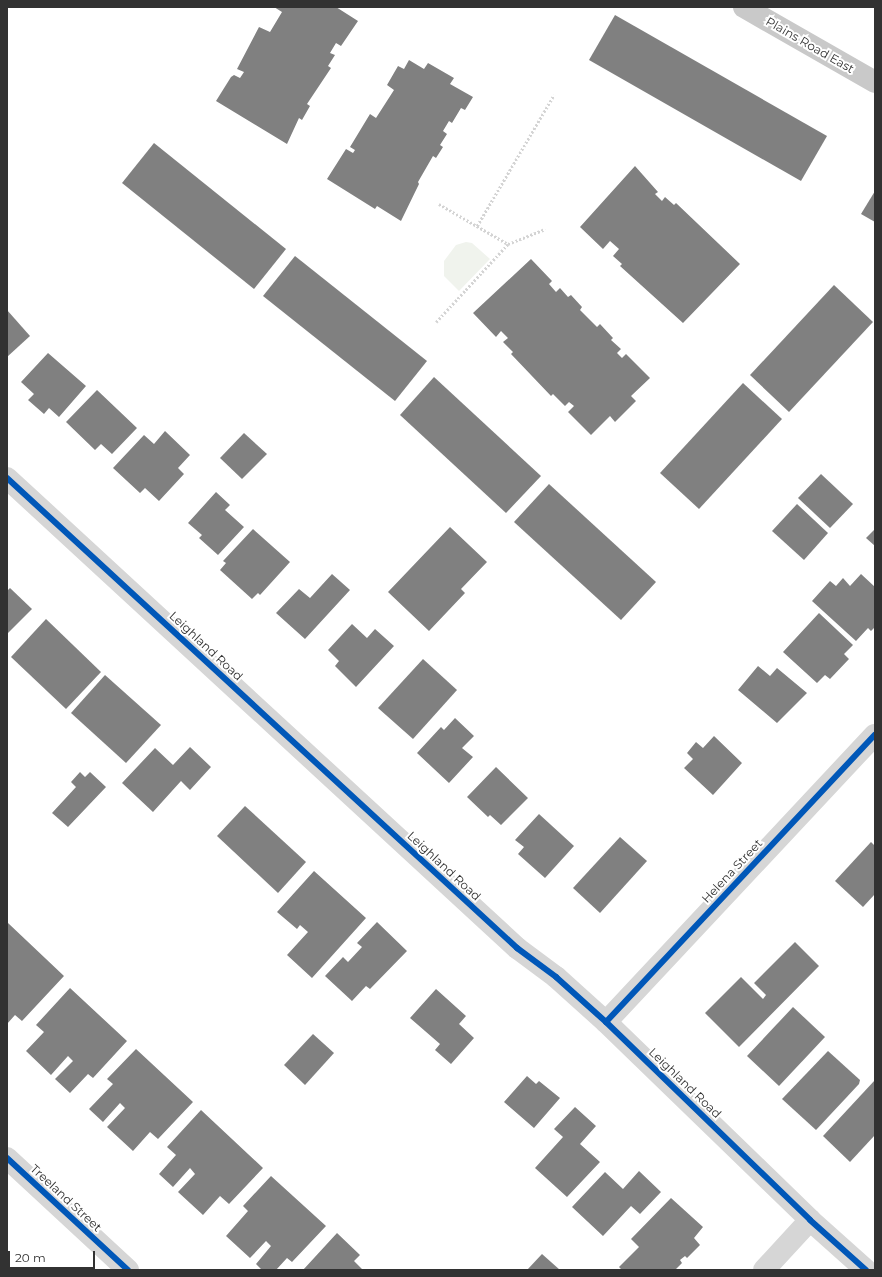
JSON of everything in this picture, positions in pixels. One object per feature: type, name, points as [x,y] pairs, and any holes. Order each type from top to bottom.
[{"type":"main road","name":"Plains Road East","points":[[744,7],[875,82]]},
{"type":"street","name":"Leighland Road","points":[[7,478],[517,948],[556,977],[606,1022],[810,1220],[866,1270]]},
{"type":"street","name":"Helena Street","points":[[606,1022],[875,735]]},
{"type":"street","name":"Treeland Street","points":[[7,1158],[128,1270]]},
{"type":"street","points":[[764,1270],[810,1220]]},
{"type":"path","points":[[477,226],[554,95]]},
{"type":"path","points":[[439,204],[508,244]]},
{"type":"path","points":[[436,322],[508,244],[545,229]]},
{"type":"shaded area","points":[[466,242],[472,243],[490,259],[459,291],[444,276],[444,261],[456,245]]},
{"type":"building","points":[[274,7],[336,7],[358,21],[341,46],[336,43],[330,53],[335,55],[328,66],[331,68],[307,104],[310,106],[302,120],[299,118],[287,144],[216,101],[231,77],[234,75],[240,78],[244,72],[237,69],[259,27],[270,32],[282,12]]},
{"type":"building","points":[[615,15],[827,136],[801,181],[589,60]]},
{"type":"building","points":[[409,60],[424,69],[428,63],[454,78],[450,84],[473,97],[465,110],[461,108],[452,123],[449,121],[443,131],[447,134],[440,145],[443,147],[436,158],[433,156],[418,182],[419,184],[401,221],[377,206],[375,209],[327,179],[346,149],[353,153],[355,150],[350,147],[370,114],[376,118],[394,90],[387,85],[398,66],[404,69]]},
{"type":"building","points":[[154,143],[286,249],[254,289],[122,183]]},
{"type":"building","points":[[635,166],[658,192],[655,194],[662,201],[665,197],[674,205],[676,203],[740,264],[683,323],[620,266],[622,264],[613,256],[619,249],[610,241],[603,249],[580,227]]},
{"type":"building","points":[[875,191],[875,222],[861,214]]},
{"type":"building","points":[[295,256],[427,361],[395,401],[263,296]]},
{"type":"building","points":[[531,259],[552,281],[549,284],[556,292],[560,288],[568,297],[571,295],[582,307],[580,310],[597,327],[600,324],[613,338],[611,340],[621,349],[617,353],[622,358],[626,354],[650,378],[631,396],[636,401],[615,422],[610,416],[591,435],[568,412],[574,406],[569,402],[565,406],[553,394],[551,396],[511,354],[513,352],[503,342],[508,338],[501,331],[496,337],[473,313]]},
{"type":"building","points":[[834,285],[873,322],[789,412],[750,375]]},
{"type":"building","points":[[7,310],[30,336],[7,357]]},
{"type":"building","points":[[48,353],[86,386],[59,417],[49,408],[44,414],[28,400],[34,394],[21,382]]},
{"type":"building","points":[[434,377],[541,476],[506,513],[400,415]]},
{"type":"building","points":[[743,383],[782,419],[699,509],[660,473]]},
{"type":"building","points":[[97,390],[137,428],[112,454],[101,444],[95,450],[66,422]]},
{"type":"building","points":[[165,431],[190,455],[178,468],[184,474],[159,501],[145,488],[140,493],[113,468],[144,435],[154,444]]},
{"type":"building","points":[[244,433],[267,454],[242,479],[220,458]]},
{"type":"building","points":[[821,474],[853,504],[830,528],[798,498]]},
{"type":"building","points":[[549,484],[656,582],[621,620],[514,522]]},
{"type":"building","points":[[216,492],[230,505],[225,510],[244,527],[218,555],[199,538],[202,535],[188,523]]},
{"type":"building","points":[[797,504],[828,533],[804,560],[772,531]]},
{"type":"building","points":[[450,527],[487,562],[461,589],[465,593],[429,631],[388,592]]},
{"type":"building","points":[[253,529],[290,562],[260,595],[258,593],[252,599],[220,570],[226,563],[223,561]]},
{"type":"building","points":[[875,529],[875,546],[866,538]]},
{"type":"building","points":[[332,574],[350,590],[305,639],[276,613],[299,589],[310,598]]},
{"type":"building","points":[[861,574],[875,587],[875,627],[871,631],[868,628],[856,641],[812,601],[830,581],[836,586],[843,578],[850,586]]},
{"type":"building","points":[[10,588],[32,609],[7,634],[7,591]]},
{"type":"building","points":[[819,613],[853,645],[844,654],[849,659],[830,679],[825,675],[817,683],[783,652]]},
{"type":"building","points":[[46,619],[101,672],[66,709],[11,657]]},
{"type":"building","points":[[352,624],[367,638],[375,629],[394,646],[356,687],[335,666],[339,661],[328,650]]},
{"type":"building","points":[[423,659],[457,690],[413,739],[378,708]]},
{"type":"building","points":[[758,666],[770,676],[777,668],[807,693],[777,723],[738,690]]},
{"type":"building","points":[[105,675],[161,725],[126,763],[71,713]]},
{"type":"building","points":[[455,718],[474,736],[462,748],[473,757],[449,783],[417,753],[441,727],[444,730]]},
{"type":"building","points":[[714,736],[742,763],[713,795],[684,768],[693,759],[687,753],[696,742],[703,748]]},
{"type":"building","points":[[190,747],[211,767],[190,790],[181,781],[153,812],[122,783],[155,748],[173,765]]},
{"type":"building","points":[[496,767],[528,798],[501,825],[490,815],[488,817],[467,797]]},
{"type":"building","points":[[80,772],[85,777],[90,772],[106,787],[68,827],[52,813],[76,787],[71,782]]},
{"type":"building","points":[[245,806],[306,862],[278,893],[217,836]]},
{"type":"building","points":[[539,814],[574,846],[545,878],[518,854],[524,847],[515,840]]},
{"type":"building","points":[[620,837],[647,861],[600,913],[573,888]]},
{"type":"building","points":[[871,842],[875,846],[875,894],[863,907],[835,881]]},
{"type":"building","points":[[314,871],[366,918],[312,978],[287,955],[308,932],[300,925],[297,929],[277,912]]},
{"type":"building","points":[[377,922],[407,951],[370,989],[366,986],[352,1001],[325,976],[343,957],[348,962],[362,947],[357,943]]},
{"type":"building","points":[[8,923],[64,976],[22,1021],[15,1015],[7,1024]]},
{"type":"building","points":[[795,942],[819,966],[739,1047],[705,1013],[741,977],[763,999],[766,995],[754,983]]},
{"type":"building","points":[[70,988],[127,1041],[93,1078],[88,1074],[70,1093],[55,1079],[73,1061],[68,1056],[51,1075],[26,1051],[44,1032],[36,1025]]},
{"type":"building","points":[[436,989],[466,1016],[459,1024],[474,1038],[451,1064],[435,1050],[440,1044],[410,1018]]},
{"type":"building","points":[[793,1007],[825,1037],[779,1086],[747,1056]]},
{"type":"building","points":[[313,1034],[334,1053],[305,1085],[284,1065]]},
{"type":"building","points":[[136,1049],[193,1102],[158,1139],[150,1132],[133,1151],[107,1127],[125,1108],[120,1103],[103,1122],[89,1109],[113,1084],[107,1079]]},
{"type":"building","points":[[828,1051],[860,1080],[859,1084],[816,1130],[782,1099]]},
{"type":"building","points":[[527,1076],[536,1084],[539,1081],[560,1098],[534,1128],[504,1102]]},
{"type":"building","points":[[875,1080],[875,1135],[850,1162],[823,1136]]},
{"type":"building","points":[[575,1107],[596,1126],[580,1144],[600,1162],[567,1197],[535,1168],[563,1137],[554,1129]]},
{"type":"building","points":[[201,1110],[263,1168],[229,1204],[220,1196],[203,1215],[178,1192],[195,1174],[190,1168],[173,1187],[159,1174],[176,1155],[167,1147]]},
{"type":"building","points":[[639,1171],[661,1192],[640,1214],[631,1206],[603,1236],[572,1207],[605,1172],[623,1189]]},
{"type":"building","points":[[271,1176],[326,1226],[292,1262],[287,1258],[276,1270],[262,1270],[256,1264],[271,1246],[266,1241],[250,1258],[226,1236],[248,1211],[243,1206]]},
{"type":"building","points":[[671,1198],[703,1227],[694,1238],[700,1245],[687,1258],[685,1256],[680,1260],[682,1263],[675,1270],[622,1270],[619,1267],[639,1247],[631,1239]]},
{"type":"building","points":[[337,1233],[360,1255],[354,1261],[363,1270],[303,1270]]},
{"type":"building","points":[[542,1254],[560,1270],[527,1270]]},
{"type":"cycle path","points":[[7,478],[517,948],[556,977],[606,1022],[810,1220],[866,1270]]},
{"type":"cycle path","points":[[606,1022],[875,735]]},
{"type":"cycle path","points":[[7,1158],[128,1270]]}]
